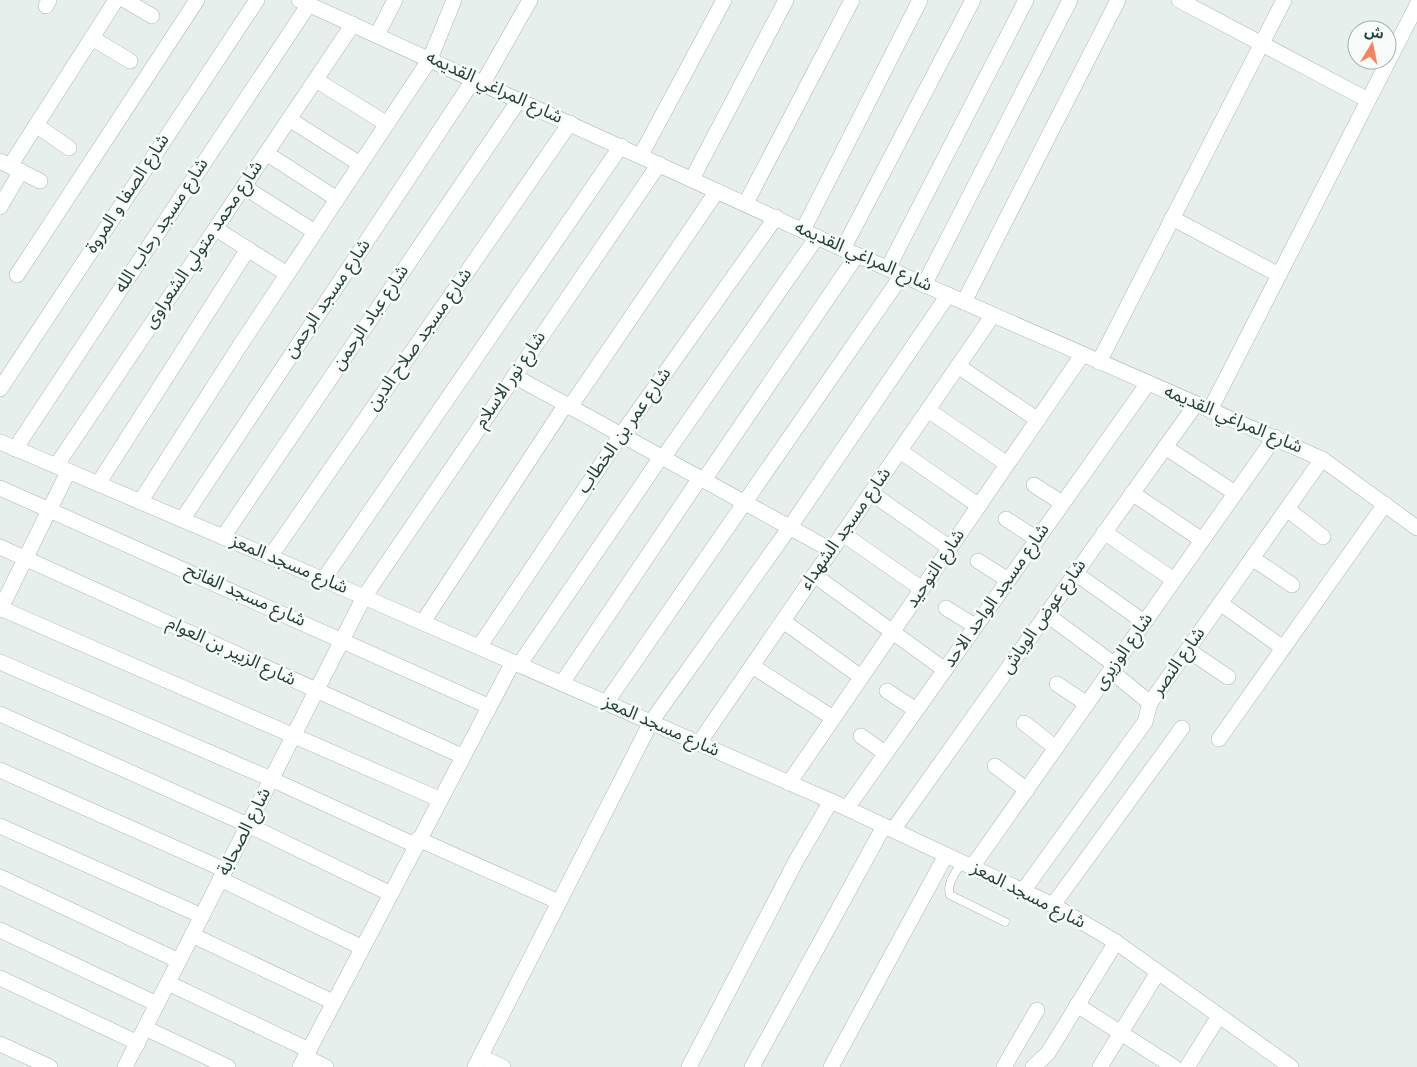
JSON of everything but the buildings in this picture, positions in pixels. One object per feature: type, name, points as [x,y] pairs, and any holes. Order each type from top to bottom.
[{"type":"street","points":[[0,207],[10,166],[116,0]]},
{"type":"street","points":[[125,0],[152,16]]},
{"type":"street","points":[[16,275],[197,0]]},
{"type":"street","name":"شارع الصفا و المروة","points":[[0,389],[257,0]]},
{"type":"street","points":[[377,35],[395,0]]},
{"type":"street","points":[[140,502],[287,274],[430,59],[454,0]]},
{"type":"street","name":"شارع مسجد الرحمن","points":[[182,520],[478,81],[530,0]]},
{"type":"street","points":[[641,155],[724,0]]},
{"type":"street","points":[[692,179],[786,0]]},
{"type":"street","points":[[746,203],[852,0]]},
{"type":"street","points":[[803,230],[920,0]]},
{"type":"street","points":[[562,683],[702,479],[850,252],[973,0]]},
{"type":"street","points":[[888,268],[1026,0]]},
{"type":"street","points":[[924,285],[1070,0]]},
{"type":"street","points":[[964,302],[1118,0]]},
{"type":"street","points":[[1179,0],[1368,100]]},
{"type":"street","points":[[1099,362],[1284,0]]},
{"type":"street","name":"شارع المراغي القديمه","points":[[313,3],[353,24],[850,252],[1322,459],[1417,528]]},
{"type":"street","name":"شارع مسجد رحاب الله","points":[[15,449],[313,3]]},
{"type":"street","points":[[1210,410],[1417,5]]},
{"type":"street","name":"شارع محمد متولي الشعراوى","points":[[0,608],[49,510],[62,469],[216,229],[353,24]]},
{"type":"street","points":[[92,38],[130,61]]},
{"type":"street","points":[[316,80],[387,124]]},
{"type":"street","name":"شارع عباد الرحمن","points":[[223,537],[519,100]]},
{"type":"street","points":[[289,119],[360,164]]},
{"type":"street","name":"شارع مسجد صلاح الدين","points":[[270,557],[570,123]]},
{"type":"street","points":[[36,125],[70,148]]},
{"type":"street","points":[[323,580],[622,146]]},
{"type":"street","points":[[266,153],[337,200]]},
{"type":"street","name":"شارع نور الاسلام","points":[[364,597],[659,164]]},
{"type":"street","points":[[10,166],[40,181]]},
{"type":"street","points":[[244,187],[315,232]]},
{"type":"street","points":[[423,622],[568,405],[718,191]]},
{"type":"street","name":"شارع عمر بن الخطاب","points":[[479,647],[621,434],[776,217]]},
{"type":"street","points":[[1172,218],[1279,275]]},
{"type":"street","points":[[216,229],[287,274]]},
{"type":"street","points":[[304,1058],[488,706],[817,237]]},
{"type":"street","points":[[98,484],[248,249]]},
{"type":"street","points":[[606,703],[902,275]]},
{"type":"street","points":[[503,1067],[477,1062],[651,722],[790,527],[948,295]]},
{"type":"street","name":"شارع مسجد الشهداء","points":[[699,743],[993,315]]},
{"type":"street","name":"شارع التوحيد","points":[[789,783],[1082,355]]},
{"type":"street","points":[[958,366],[1038,420]]},
{"type":"street","points":[[514,376],[831,550]]},
{"type":"street","name":"شارع مسجد الواحد الاحد","points":[[847,808],[1148,383]]},
{"type":"street","name":"شارع عوض الوياش","points":[[752,1067],[889,828],[1046,614],[1196,404]]},
{"type":"street","points":[[928,410],[1007,464]]},
{"type":"street","name":"شارع الوزيرى","points":[[967,865],[1027,790],[1275,437]]},
{"type":"street","name":"شارع مسجد المعز","points":[[0,442],[423,622],[847,808],[1053,905],[1116,942],[1219,1016],[1276,1062],[1291,1067]]},
{"type":"street","points":[[1165,446],[1236,493]]},
{"type":"street","points":[[900,451],[979,506]]},
{"type":"street","name":"شارع النصر","points":[[1023,891],[1145,722],[1150,703],[1322,459]]},
{"type":"street","points":[[1034,485],[1062,503]]},
{"type":"street","name":"شارع مسجد الفاتح","points":[[0,488],[342,639],[488,706]]},
{"type":"street","points":[[871,493],[950,548]]},
{"type":"street","points":[[1132,493],[1202,540]]},
{"type":"street","points":[[1219,740],[1384,504]]},
{"type":"street","points":[[1287,509],[1324,537]]},
{"type":"street","points":[[1006,519],[1037,539]]},
{"type":"street","points":[[1104,532],[1174,580]]},
{"type":"street","points":[[842,534],[922,589]]},
{"type":"street","name":"شارع الزبير بن العوام","points":[[0,547],[462,756]]},
{"type":"street","points":[[1252,558],[1292,585]]},
{"type":"street","points":[[978,561],[1008,580]]},
{"type":"street","points":[[1075,573],[1144,622]]},
{"type":"street","points":[[814,575],[945,670]]},
{"type":"street","name":"شارع الصحابة","points":[[125,1067],[364,597]]},
{"type":"street","points":[[1220,604],[1283,648]]},
{"type":"street","points":[[0,608],[439,800]]},
{"type":"street","points":[[946,608],[975,626]]},
{"type":"street","points":[[1046,614],[1113,668],[1150,703]]},
{"type":"street","points":[[782,621],[861,677]]},
{"type":"street","points":[[1188,650],[1228,677]]},
{"type":"street","points":[[0,662],[559,902]]},
{"type":"street","points":[[752,666],[833,718]]},
{"type":"street","points":[[1057,684],[1087,704]]},
{"type":"street","points":[[887,691],[916,710]]},
{"type":"street","points":[[0,714],[248,825],[389,893]]},
{"type":"street","points":[[1024,723],[1056,748]]},
{"type":"street","points":[[1053,905],[1182,728]]},
{"type":"street","points":[[861,736],[885,754]]},
{"type":"street","points":[[995,766],[1027,790]]},
{"type":"street","points":[[0,770],[223,875],[362,947]]},
{"type":"street","points":[[689,1067],[796,861],[831,801]]},
{"type":"street","points":[[0,826],[202,916]]},
{"type":"street","points":[[831,1067],[946,855]]},
{"type":"street","points":[[0,877],[179,961]]},
{"type":"street","points":[[0,930],[157,1004]]},
{"type":"street","points":[[192,935],[333,1002]]},
{"type":"street","points":[[1033,1067],[1048,1053],[1116,942]]},
{"type":"street","points":[[1100,1067],[1158,972]]},
{"type":"street","points":[[0,978],[138,1043]]},
{"type":"street","points":[[168,983],[304,1058],[326,1067]]},
{"type":"street","points":[[1077,1005],[1174,1067]]},
{"type":"street","points":[[1004,1067],[1037,1010]]},
{"type":"street","points":[[1187,1067],[1219,1016]]},
{"type":"street","points":[[145,1028],[228,1067]]},
{"type":"street","points":[[0,1044],[50,1067]]},
{"type":"lane","points":[[967,865],[950,884],[948,890],[950,896],[1005,922]]}]
